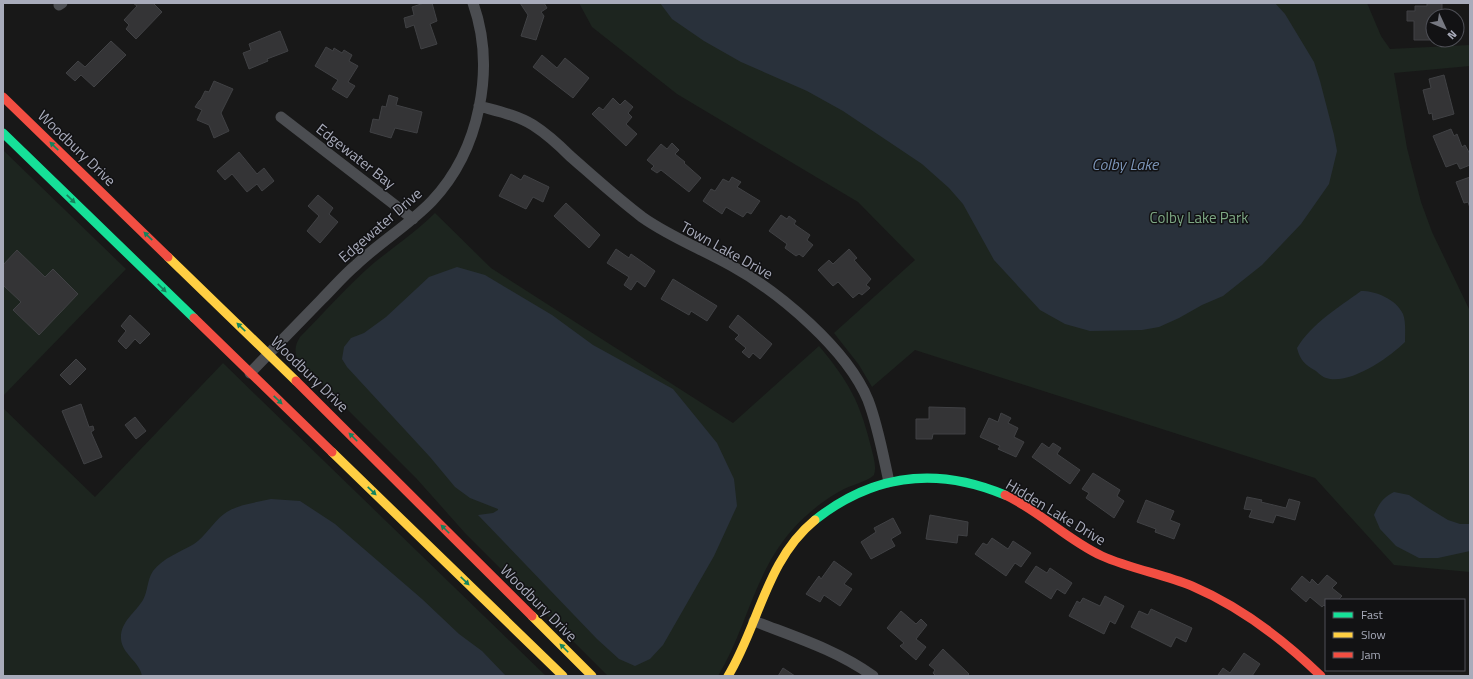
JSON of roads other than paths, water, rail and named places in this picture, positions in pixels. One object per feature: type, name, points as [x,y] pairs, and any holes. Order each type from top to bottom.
[{"type":"main road","name":"Woodbury Drive","points":[[3,97],[269,354],[592,676]]},
{"type":"main road","points":[[3,133],[563,676]]},
{"type":"main road","name":"Hidden Lake Drive","points":[[728,676],[743,649],[765,592],[776,569],[791,546],[808,526],[826,511],[845,499],[862,491],[889,482],[921,477],[952,479],[982,486],[1009,497],[1089,550],[1112,561],[1171,579],[1204,592],[1234,607],[1262,625],[1291,648],[1319,675]]},
{"type":"street","name":"Edgewater Drive","points":[[250,373],[356,265],[413,219],[433,200],[452,177],[465,152],[479,106],[483,80],[483,50],[478,18],[473,3]]},
{"type":"street","name":"Town Lake Drive","points":[[479,106],[513,116],[533,125],[550,138],[623,203],[645,219],[669,235],[755,279],[779,297],[810,324],[839,354],[855,376],[867,399],[876,425],[889,482]]},
{"type":"street","name":"Edgewater Bay","points":[[280,117],[413,219]]},
{"type":"street","points":[[754,621],[822,647],[856,664],[873,676]]},
{"type":"water","name":"Colby Lake","points":[[660,3],[1275,3],[1285,14],[1314,62],[1320,81],[1337,151],[1329,184],[1301,224],[1262,265],[1223,296],[1159,327],[1142,330],[1090,331],[1065,324],[1040,310],[994,260],[963,204],[949,188],[922,164],[843,111],[807,91],[741,62],[704,41],[672,19]]},
{"type":"water","points":[[457,267],[485,275],[552,315],[593,345],[673,389],[717,443],[734,479],[737,506],[714,556],[663,645],[650,659],[635,666],[619,659],[597,639],[478,515],[493,513],[498,509],[470,498],[455,487],[430,457],[347,367],[342,359],[344,347],[351,338],[364,333],[386,317],[429,277]]},
{"type":"water","points":[[1361,291],[1379,294],[1396,304],[1405,320],[1405,342],[1390,355],[1357,374],[1346,378],[1325,378],[1304,362],[1297,348],[1318,323]]},
{"type":"water","points":[[1394,492],[1409,495],[1448,520],[1460,524],[1470,524],[1470,551],[1438,558],[1419,558],[1396,546],[1380,529],[1374,515],[1382,501]]},
{"type":"water","points":[[271,499],[300,501],[335,524],[422,599],[459,634],[482,651],[506,676],[142,676],[138,666],[124,649],[121,633],[125,623],[143,600],[153,571],[162,562],[198,541],[220,517],[229,511],[246,504]]},
{"type":"park label","name":"Colby Lake Park","points":[[1199,217]]}]
